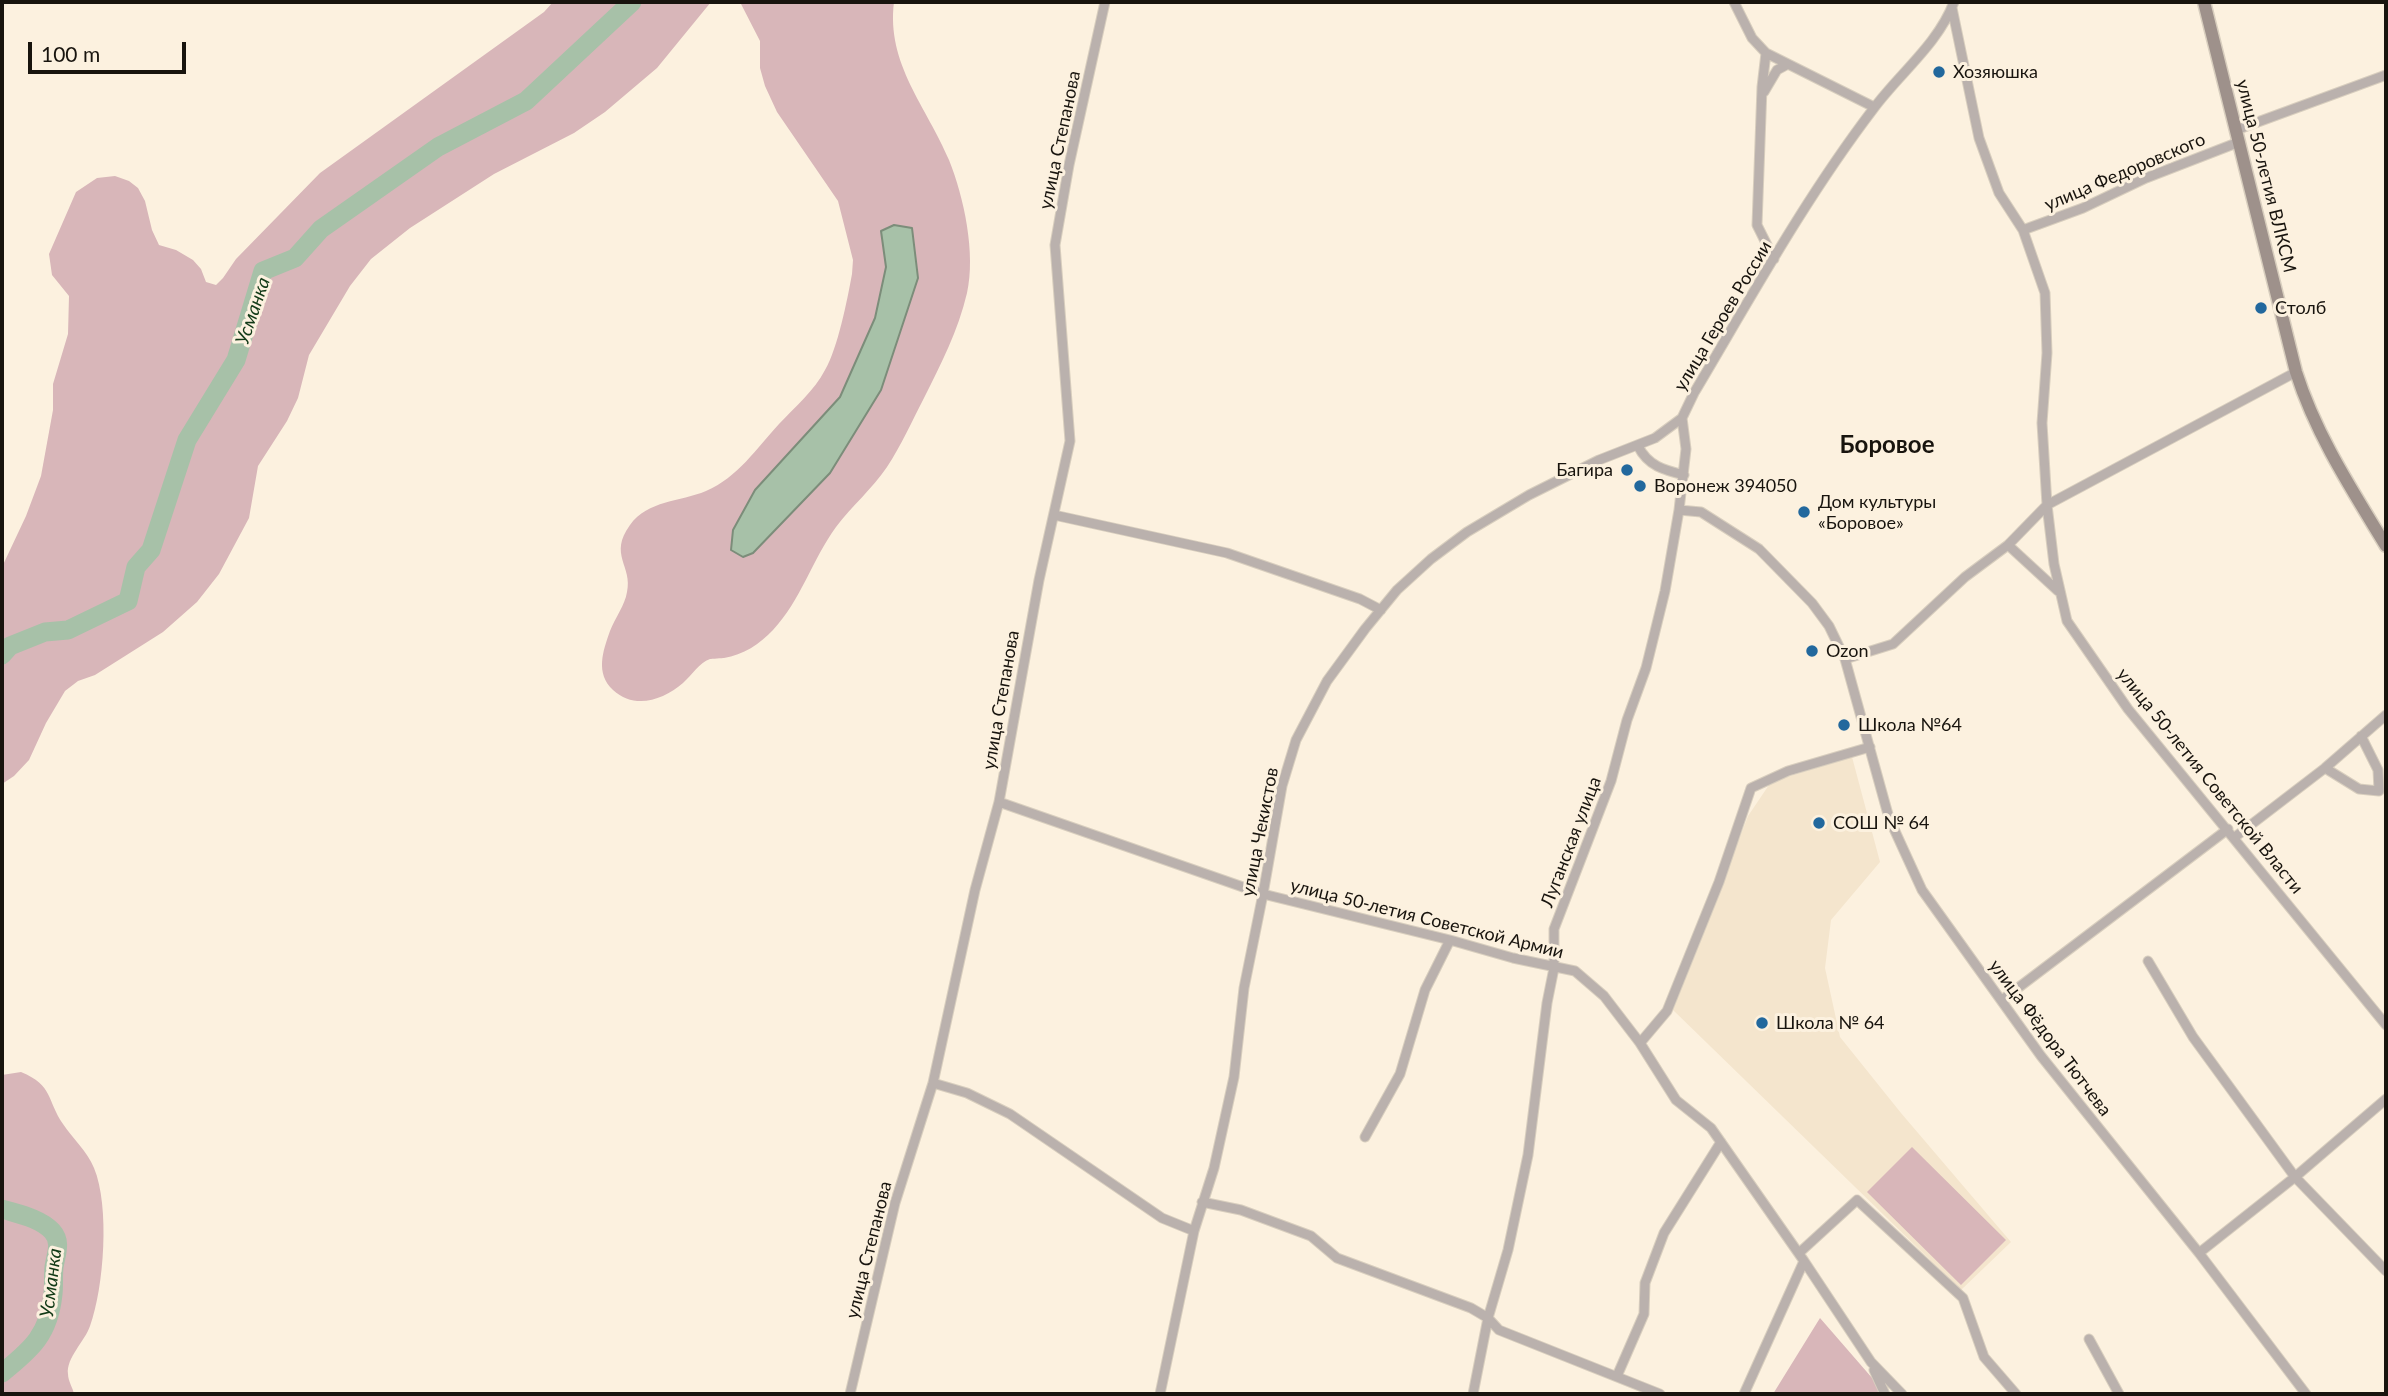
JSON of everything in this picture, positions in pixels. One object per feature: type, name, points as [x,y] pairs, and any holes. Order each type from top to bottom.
[{"type":"street","name":"улица Степанова","points":[[850,1394],[895,1203],[933,1083],[975,890],[999,802],[1039,580],[1070,441],[1055,245],[1069,165],[1105,2]]},
{"type":"street","points":[[1734,2],[1752,38],[1766,53],[1874,107]]},
{"type":"street","name":"улица 50-летия ВЛКСМ","points":[[2204,2],[2296,372],[2325,443],[2386,546]]},
{"type":"street","name":"улица Героев России","points":[[1679,510],[1686,449],[1682,418],[1694,393],[1806,207],[1874,107],[1932,40],[1953,5]]},
{"type":"street","name":"улица 50-летия Советской Власти","points":[[1953,5],[1979,138],[1999,193],[2023,230],[2045,293],[2047,353],[2042,423],[2047,505],[2059,591],[2067,621],[2128,709],[2232,833],[2386,1025]]},
{"type":"street","points":[[1766,53],[1758,225],[1774,259]]},
{"type":"street","points":[[1762,97],[1770,78],[1788,64]]},
{"type":"street","name":"улица Федоровского","points":[[2023,230],[2082,208],[2238,136],[2386,75]]},
{"type":"street","points":[[1679,510],[1701,512],[1759,549],[1812,603],[1829,626],[1845,659],[1893,644],[1965,577],[2008,545],[2047,505],[2296,372]]},
{"type":"street","name":"улица Чекистов","points":[[1160,1394],[1195,1231],[1214,1168],[1234,1077],[1244,988],[1282,786],[1296,740],[1327,681],[1397,590],[1467,532],[1529,495],[1599,460],[1655,438],[1682,418]]},
{"type":"street","points":[[1637,446],[1642,456],[1653,465],[1684,475]]},
{"type":"street","name":"Луганская улица","points":[[1473,1394],[1488,1318],[1508,1251],[1528,1155],[1547,1003],[1554,968],[1554,929],[1611,781],[1627,720],[1646,668],[1665,591],[1679,510]]},
{"type":"street","points":[[1054,515],[1227,553],[1360,599],[1381,610]]},
{"type":"street","points":[[2008,545],[2059,591]]},
{"type":"street","name":"улица Фёдора Тютчева","points":[[1845,659],[1889,818],[1922,890],[2041,1056],[2199,1253],[2306,1394]]},
{"type":"street","points":[[2002,1000],[2325,768],[2386,715]]},
{"type":"street","points":[[2361,736],[2378,770],[2379,791],[2386,802]]},
{"type":"street","points":[[1640,1043],[1667,1011],[1719,882],[1751,788],[1788,771],[1870,747]]},
{"type":"street","points":[[2325,768],[2359,789],[2379,791]]},
{"type":"street","name":"улица 50-летия Советской Армии","points":[[999,802],[1263,894],[1554,968],[1575,971],[1604,996],[1640,1043],[1676,1100],[1711,1128],[1802,1257],[1871,1362]]},
{"type":"street","points":[[1365,1137],[1400,1074],[1425,990],[1450,940]]},
{"type":"street","points":[[2148,961],[2193,1037],[2295,1177],[2386,1271]]},
{"type":"street","points":[[933,1083],[967,1093],[1010,1114],[1162,1218],[1195,1231]]},
{"type":"street","points":[[2199,1253],[2295,1177],[2386,1099]]},
{"type":"street","points":[[1617,1376],[1644,1314],[1645,1283],[1664,1233],[1721,1142]]},
{"type":"street","points":[[1744,1394],[1802,1257],[1857,1200],[1963,1298],[1984,1357],[2016,1394]]},
{"type":"street","points":[[1202,1202],[1241,1210],[1311,1236],[1337,1258],[1471,1308],[1488,1318],[1499,1330],[1660,1394]]},
{"type":"street","points":[[2089,1339],[2119,1394]]},
{"type":"street","points":[[1871,1362],[1885,1394]]},
{"type":"street","points":[[1871,1362],[1902,1394]]},
{"type":"shaded area","points":[[553,2],[711,2],[657,68],[605,112],[574,133],[494,174],[410,228],[371,259],[350,286],[309,355],[298,398],[287,421],[258,466],[249,518],[219,574],[197,602],[163,632],[65,691],[29,760],[2,784],[2,567],[41,476],[53,410],[53,384],[68,334],[69,296],[52,275],[49,254],[76,192],[97,178],[115,176],[129,181],[138,188],[145,201],[152,230],[159,245],[176,250],[193,260],[201,269],[206,282],[216,285],[236,259],[320,173],[544,12]]},
{"type":"shaded area","points":[[740,2],[894,2],[893,24],[902,65],[949,160],[959,191],[969,244],[967,293],[948,347],[897,451],[881,475],[836,527],[783,618],[757,644],[738,654],[706,661],[667,694],[649,700],[630,700],[613,690],[602,669],[607,639],[627,592],[627,575],[621,553],[624,535],[637,517],[655,506],[696,495],[728,478],[810,392],[821,378],[834,349],[852,274],[853,260],[838,201],[777,112],[760,68],[760,41]]},
{"type":"shaded area","points":[[894,225],[912,228],[918,278],[881,390],[830,473],[753,553],[743,557],[731,550],[733,530],[755,490],[840,397],[875,318],[886,267],[881,231]]},
{"type":"shaded area","name":"Школа № 64","points":[[1852,757],[1880,862],[1831,920],[1825,968],[1840,1037],[2011,1242],[1961,1290],[1673,1010],[1748,816],[1771,782]]},
{"type":"shaded area","points":[[21,1072],[32,1077],[44,1088],[63,1124],[91,1162],[99,1184],[103,1225],[102,1269],[90,1326],[68,1368],[74,1394],[2,1394],[2,1075]]},
{"type":"shaded area","points":[[1912,1147],[2006,1240],[1961,1285],[1867,1192]]},
{"type":"shaded area","points":[[1820,1318],[1886,1394],[1773,1394]]},
{"type":"waterway","name":"Усманка","points":[[2,655],[10,646],[45,632],[68,630],[128,601],[136,567],[151,550],[187,440],[236,360],[263,271],[295,258],[321,229],[438,147],[526,101],[632,2]]},
{"type":"waterway","name":"Усманка","points":[[2,1209],[41,1223],[52,1231],[58,1244],[48,1320],[37,1340],[2,1373]]},
{"type":"place","name":"Хозяюшка","points":[[1939,72]]},
{"type":"place","name":"Столб","points":[[2261,308]]},
{"type":"place","name":"Багира","points":[[1627,470]]},
{"type":"place","name":"Воронеж 394050","points":[[1640,486]]},
{"type":"place","name":"Дом культуры «Боровое»","points":[[1804,512]]},
{"type":"place","name":"Ozon","points":[[1812,651]]},
{"type":"place","name":"Школа №64","points":[[1844,725]]},
{"type":"place","name":"СОШ № 64","points":[[1819,823]]},
{"type":"place","name":"Школа № 64","points":[[1762,1023]]},
{"type":"district","name":"Боровое","points":[[1887,445]]}]
